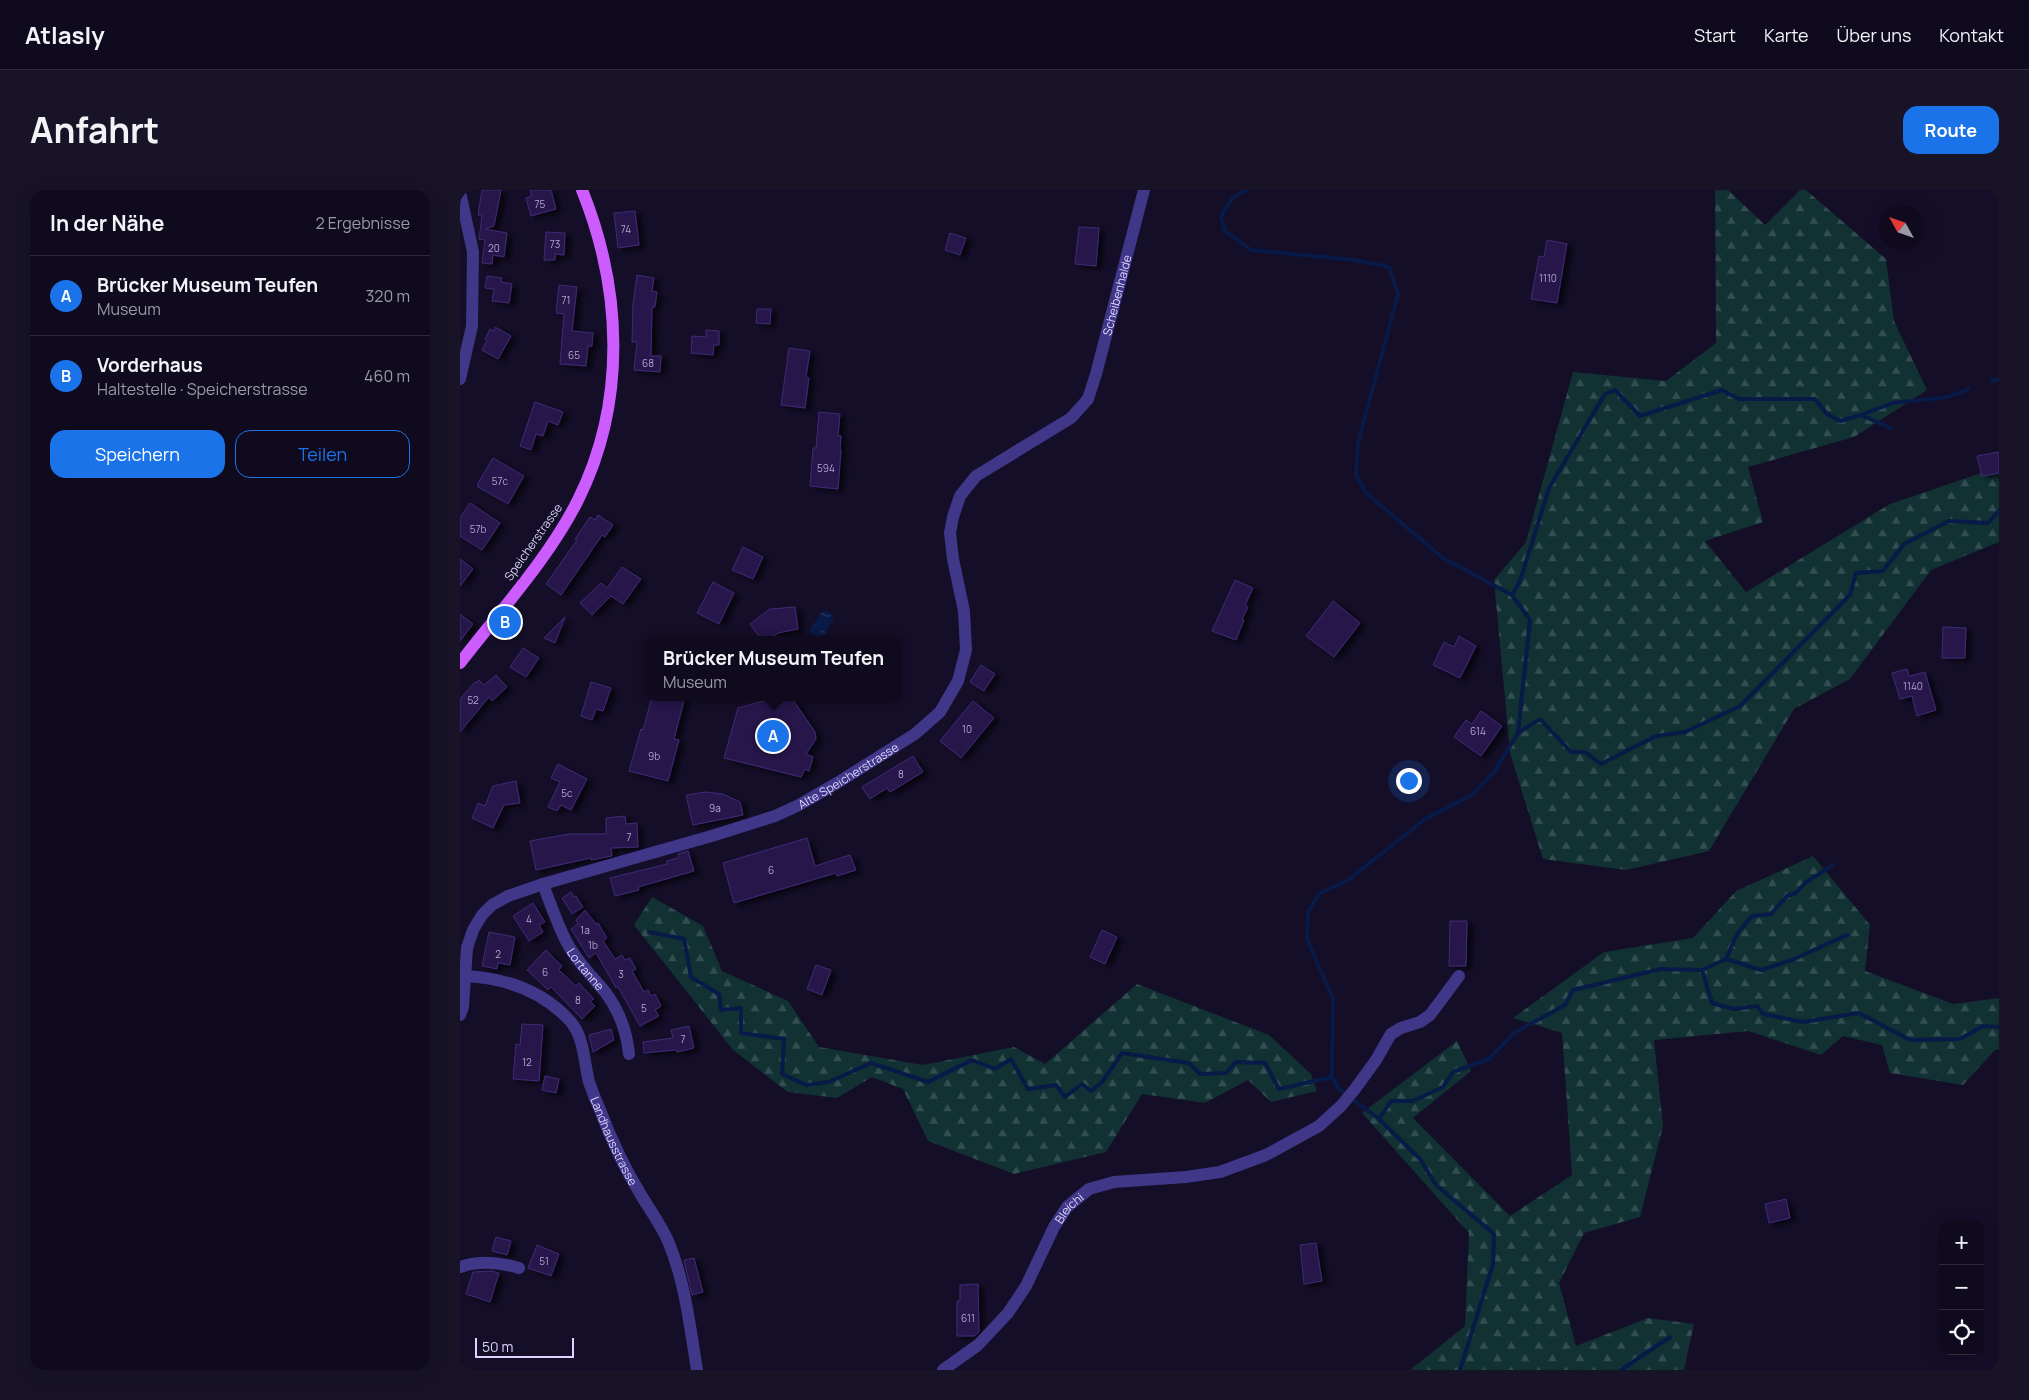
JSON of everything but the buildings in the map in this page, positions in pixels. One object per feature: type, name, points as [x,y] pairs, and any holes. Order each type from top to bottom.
[{"type":"main road","name":"Speicherstrasse","points":[[460,663],[533,569],[564,525],[579,499],[594,459],[606,416],[613,375],[614,330],[610,288],[602,251],[582,190]]},
{"type":"street","name":"Scheibenhalde","points":[[1088,399],[1144,190]]},
{"type":"street","points":[[460,192],[473,252],[472,326],[460,379]]},
{"type":"street","name":"Alte Speicherstrasse","points":[[460,1015],[463,1007],[467,948],[473,930],[482,915],[492,905],[508,896],[543,884],[715,835],[783,812],[837,783],[915,734],[940,712],[958,681],[966,650],[964,611],[953,560],[950,533],[960,496],[976,476],[1071,418],[1088,399]]},
{"type":"street","name":"Lortanne","points":[[543,884],[566,942],[580,964],[607,994],[620,1018],[629,1054]]},
{"type":"street","name":"Landhausstrasse","points":[[465,976],[487,977],[531,989],[550,1002],[571,1022],[580,1038],[590,1083],[600,1112],[640,1194],[662,1228],[671,1248],[682,1286],[697,1370]]},
{"type":"street","name":"Bleichi","points":[[943,1370],[978,1345],[1008,1313],[1026,1286],[1058,1220],[1067,1207],[1088,1189],[1114,1182],[1186,1177],[1220,1172],[1266,1154],[1319,1126],[1355,1090],[1391,1034],[1400,1028],[1420,1022],[1430,1015],[1459,976]]},
{"type":"street","points":[[460,1267],[478,1262],[492,1262],[519,1268]]},
{"type":"green space","points":[[1715,190],[1728,190],[1765,225],[1800,190],[1806,190],[1886,259],[1894,321],[1927,390],[1854,437],[1748,467],[1763,522],[1705,541],[1746,592],[1890,504],[1999,467],[1999,542],[1931,570],[1850,679],[1794,709],[1709,851],[1626,870],[1543,859],[1510,753],[1494,580],[1526,542],[1573,372],[1666,381],[1716,343]]},
{"type":"green space","points":[[1813,856],[1870,925],[1865,971],[1953,1004],[1999,998],[1999,1049],[1995,1050],[1963,1085],[1890,1073],[1882,1045],[1843,1036],[1821,1055],[1748,1031],[1654,1040],[1663,1126],[1640,1217],[1584,1233],[1559,1283],[1576,1346],[1648,1318],[1694,1324],[1684,1370],[1410,1370],[1465,1326],[1469,1233],[1362,1113],[1457,1041],[1471,1071],[1413,1118],[1510,1216],[1572,1175],[1562,1033],[1513,1018],[1604,952],[1693,938],[1736,891]]},
{"type":"green space","points":[[652,897],[703,926],[722,971],[788,1001],[819,1047],[923,1065],[1014,1047],[1045,1064],[1137,984],[1269,1035],[1311,1074],[1317,1091],[1271,1102],[1248,1080],[1205,1103],[1142,1094],[1106,1152],[1014,1174],[928,1141],[903,1089],[872,1077],[837,1098],[788,1092],[733,1050],[634,925]]},
{"type":"water","points":[[825,610],[833,615],[833,620],[823,636],[816,636],[809,631]]},
{"type":"waterway","points":[[1247,190],[1233,197],[1221,216],[1225,231],[1251,250],[1354,260],[1389,267],[1398,294],[1358,443],[1356,475],[1366,493],[1443,558],[1512,595],[1530,620],[1518,733],[1494,772],[1473,794],[1424,820],[1348,880],[1319,894],[1308,912],[1307,939],[1333,999],[1332,1077],[1338,1088],[1379,1119],[1420,1159],[1436,1185],[1494,1234],[1493,1264],[1460,1370]]},
{"type":"waterway","points":[[1992,381],[1999,379]]},
{"type":"waterway","points":[[1861,415],[1893,403],[1948,397],[1969,389]]},
{"type":"waterway","points":[[1512,595],[1520,581],[1549,488],[1605,394],[1615,390],[1640,416],[1722,390],[1739,399],[1815,399],[1827,414],[1840,421],[1861,415],[1891,428]]},
{"type":"waterway","points":[[1518,733],[1540,719],[1571,752],[1585,752],[1601,764],[1656,736],[1685,732],[1740,706],[1850,595],[1856,573],[1883,571],[1904,544],[1949,521],[1988,523],[1999,511]]},
{"type":"waterway","points":[[1726,959],[1737,934],[1752,916],[1771,914],[1787,896],[1796,893],[1805,883],[1833,865]]},
{"type":"waterway","points":[[649,932],[684,939],[691,977],[719,994],[721,1010],[741,1008],[741,1033],[784,1039],[782,1074],[806,1085],[829,1082],[871,1063],[928,1082],[972,1060],[995,1069],[1011,1059],[1028,1089],[1056,1085],[1065,1097],[1082,1084],[1091,1091],[1102,1082],[1122,1053],[1189,1063],[1200,1074],[1226,1073],[1236,1062],[1265,1063],[1279,1089],[1332,1077]]},
{"type":"waterway","points":[[1702,970],[1726,959],[1761,970],[1792,960],[1847,935]]},
{"type":"waterway","points":[[1379,1119],[1391,1101],[1413,1101],[1443,1087],[1453,1072],[1489,1059],[1514,1033],[1565,1005],[1573,990],[1661,969],[1702,970],[1712,1003],[1734,1009],[1757,1006],[1763,1014],[1803,1022],[1859,1013],[1910,1040],[1960,1039],[1983,1026],[1999,1027]]},
{"type":"waterway","points":[[1621,1370],[1670,1337]]},
{"type":"place","name":"Vorderhaus","points":[[505,622]]},
{"type":"place","name":"Brücker Museum Teufen","points":[[773,736]]}]
